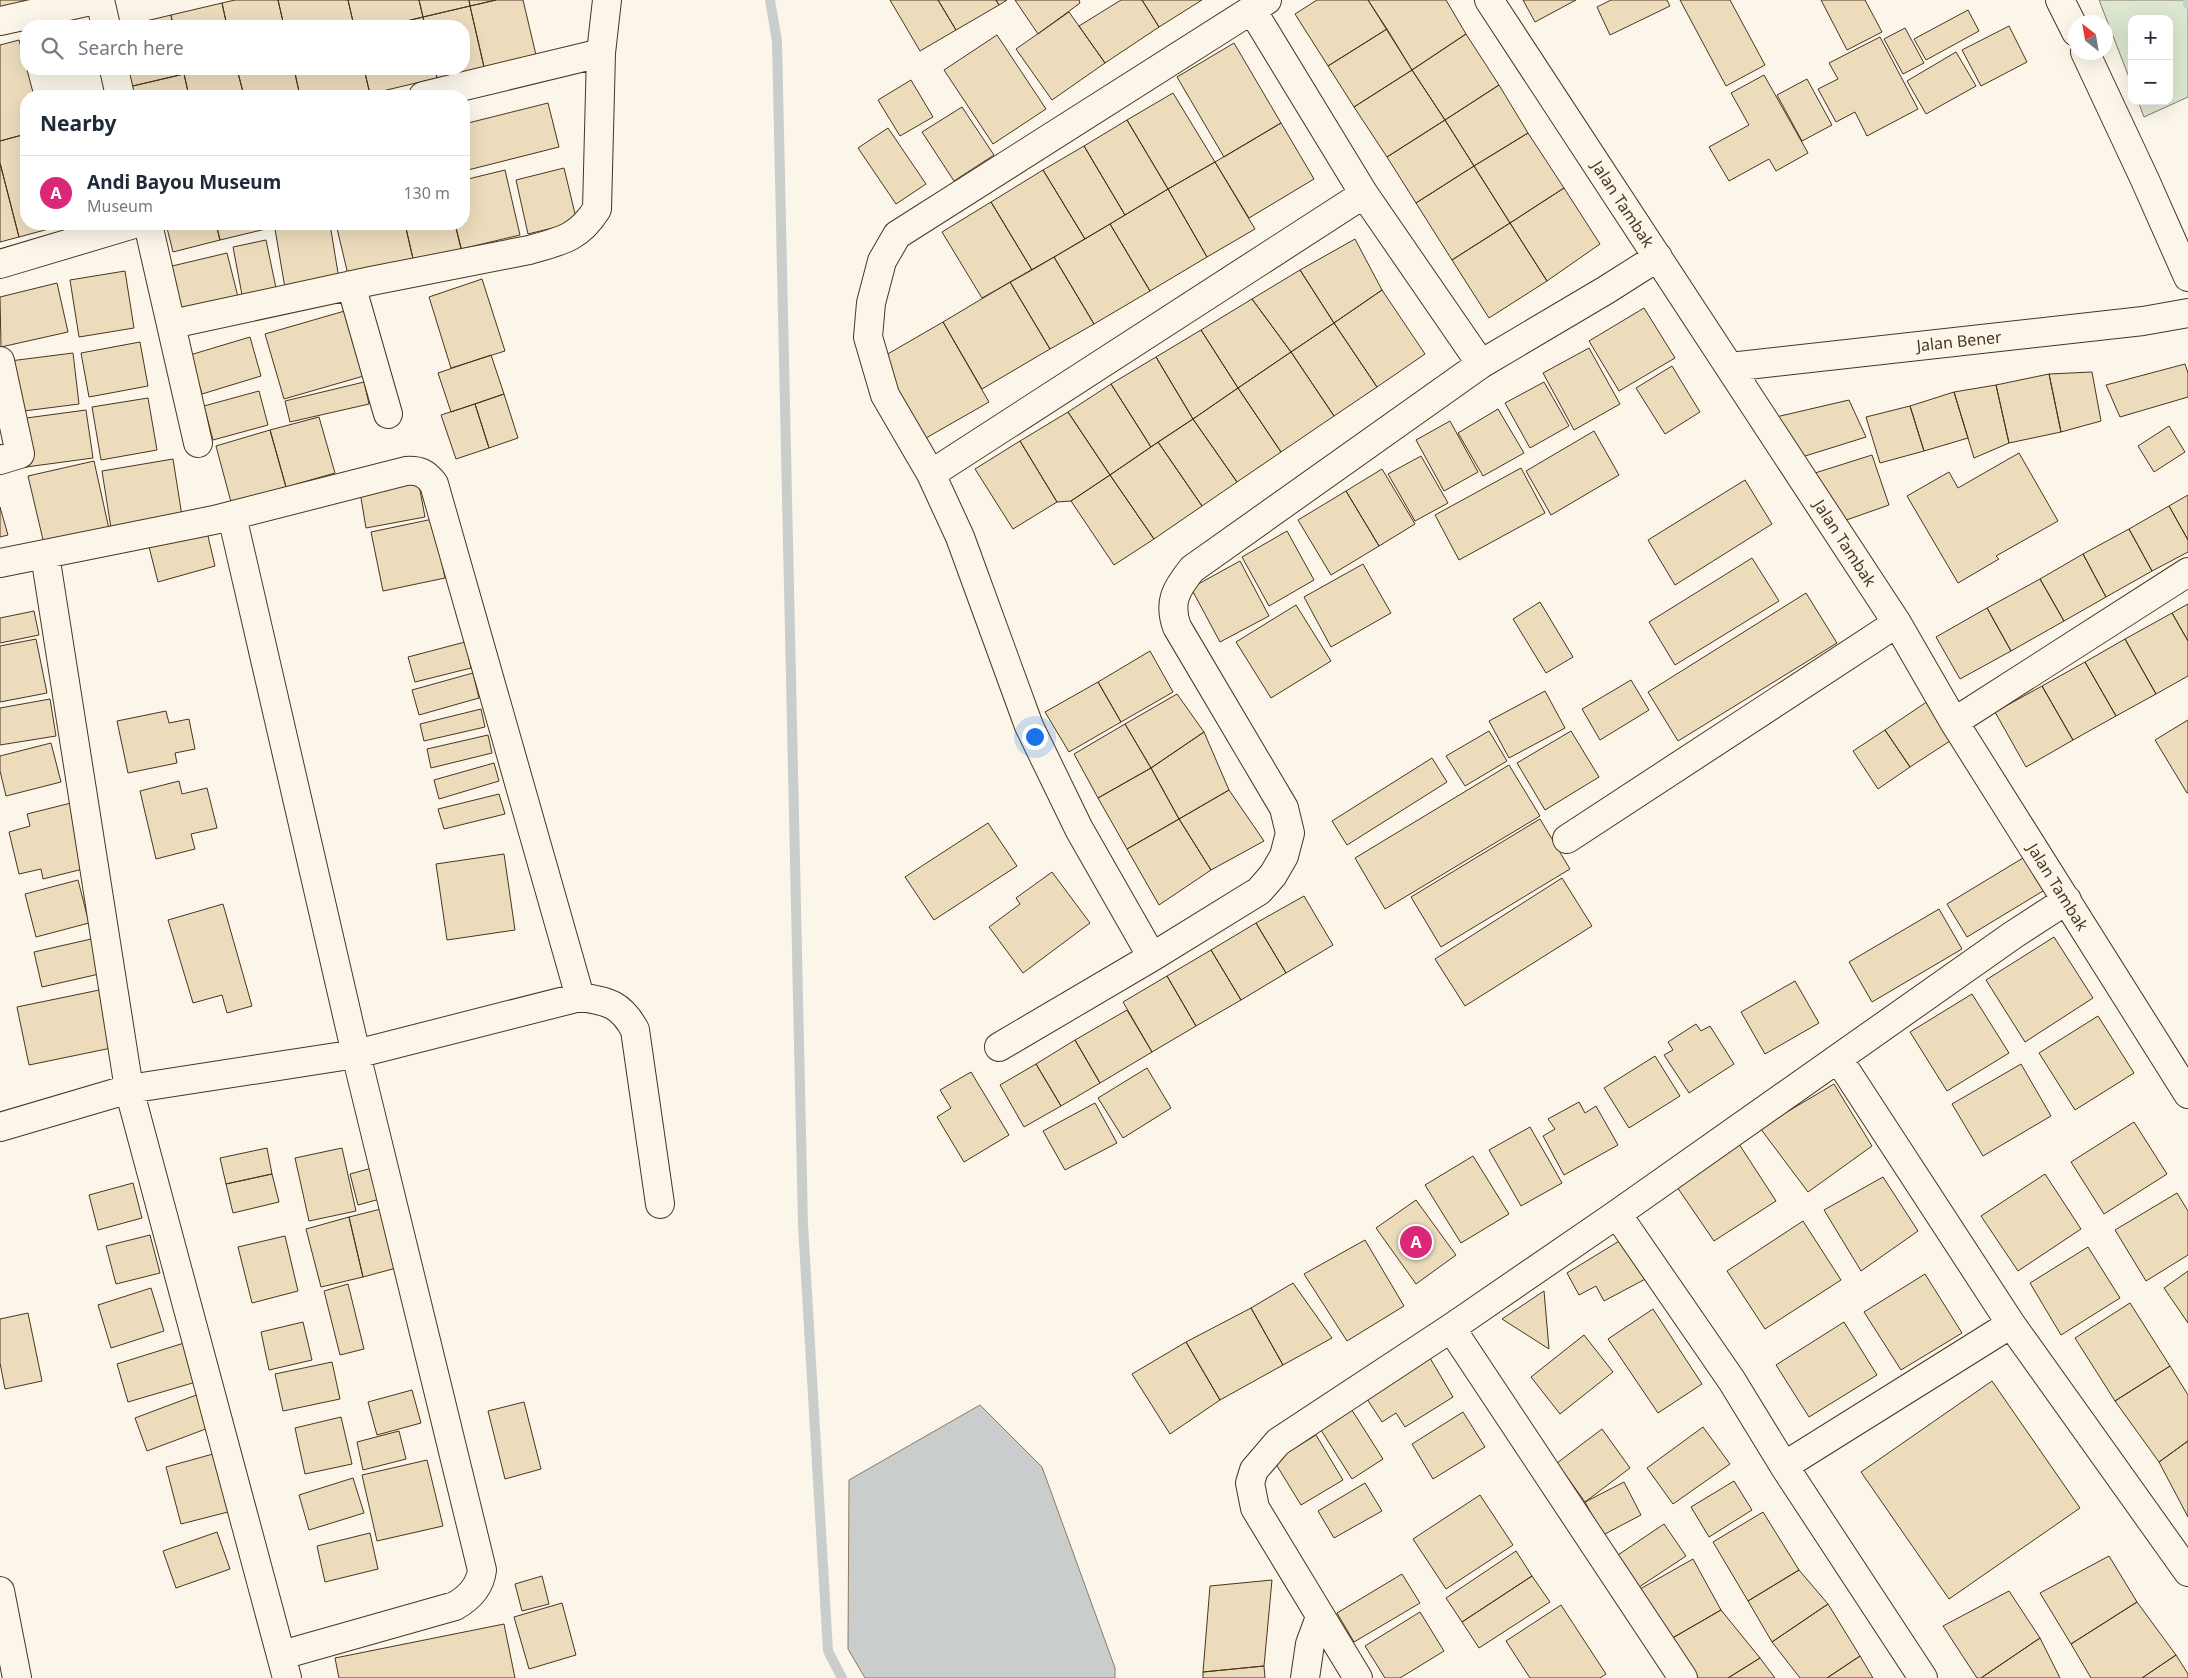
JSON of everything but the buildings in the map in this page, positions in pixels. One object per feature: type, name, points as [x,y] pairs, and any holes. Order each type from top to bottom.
[{"type":"street","points":[[0,21],[95,0]]},
{"type":"street","points":[[100,0],[105,20]]},
{"type":"street","points":[[172,324],[351,285],[529,250],[554,243],[575,234],[587,225],[597,209],[601,53],[607,0]]},
{"type":"street","name":"Jalan Tambak","points":[[1489,0],[1897,624],[1954,722],[2188,1094]]},
{"type":"street","points":[[2060,0],[2068,16]]},
{"type":"street","points":[[1152,957],[1080,829],[1029,726],[960,537],[931,474],[885,395],[868,338],[871,303],[882,261],[897,235],[1259,5],[1364,194],[1481,364]]},
{"type":"street","points":[[448,90],[601,53]]},
{"type":"street","points":[[2089,60],[2146,180],[2188,277]]},
{"type":"street","points":[[115,75],[119,90]]},
{"type":"street","points":[[931,474],[1364,194]]},
{"type":"street","points":[[0,264],[114,230]]},
{"type":"street","points":[[149,230],[198,443]]},
{"type":"street","points":[[999,1047],[1152,957],[1259,891],[1273,875],[1284,856],[1290,833],[1284,808],[1270,781],[1177,627],[1172,613],[1174,598],[1180,585],[1192,569],[1481,364],[1658,257]]},
{"type":"street","points":[[351,285],[388,414]]},
{"type":"street","name":"Jalan Bener","points":[[1730,367],[2143,321],[2188,313]]},
{"type":"street","points":[[0,361],[20,454],[0,460]]},
{"type":"street","points":[[0,563],[232,516],[406,471],[420,471],[430,478],[434,484],[580,997]]},
{"type":"street","points":[[45,555],[129,1089],[285,1667],[455,1606],[465,1600],[476,1588],[481,1581],[482,1570],[356,1054],[232,516]]},
{"type":"street","points":[[1954,722],[2188,572]]},
{"type":"street","points":[[1567,839],[1897,624]]},
{"type":"street","points":[[1358,1678],[1255,1508],[1250,1482],[1254,1470],[1278,1442],[1451,1328],[1617,1214],[1839,1060],[2013,935],[2067,900]]},
{"type":"street","points":[[0,1127],[129,1089],[356,1054],[580,997],[611,1002],[629,1019],[635,1030],[660,1204]]},
{"type":"street","points":[[1839,1060],[2011,1324],[2188,1572]]},
{"type":"street","points":[[1617,1214],[1732,1381],[1784,1466],[1923,1678]]},
{"type":"street","points":[[1784,1466],[2011,1324]]},
{"type":"street","points":[[1451,1328],[1683,1678]]},
{"type":"street","points":[[0,1591],[17,1678]]},
{"type":"street","points":[[1305,1678],[1310,1644],[1320,1617]]},
{"type":"green space","points":[[2099,0],[2188,0],[2188,97],[2173,104],[2173,15],[2128,15],[2128,75],[2113,36],[2113,15],[2105,15]]},
{"type":"green space","points":[[2140,105],[2170,105],[2144,117]]},
{"type":"shaded area","points":[[980,1405],[1042,1467],[1115,1668],[1115,1678],[865,1678],[848,1649],[849,1480]]},
{"type":"waterway","points":[[770,0],[777,41],[803,1225],[828,1651],[842,1678]]},
{"type":"place","name":"Andi Bayou Museum","points":[[1416,1242]]}]
